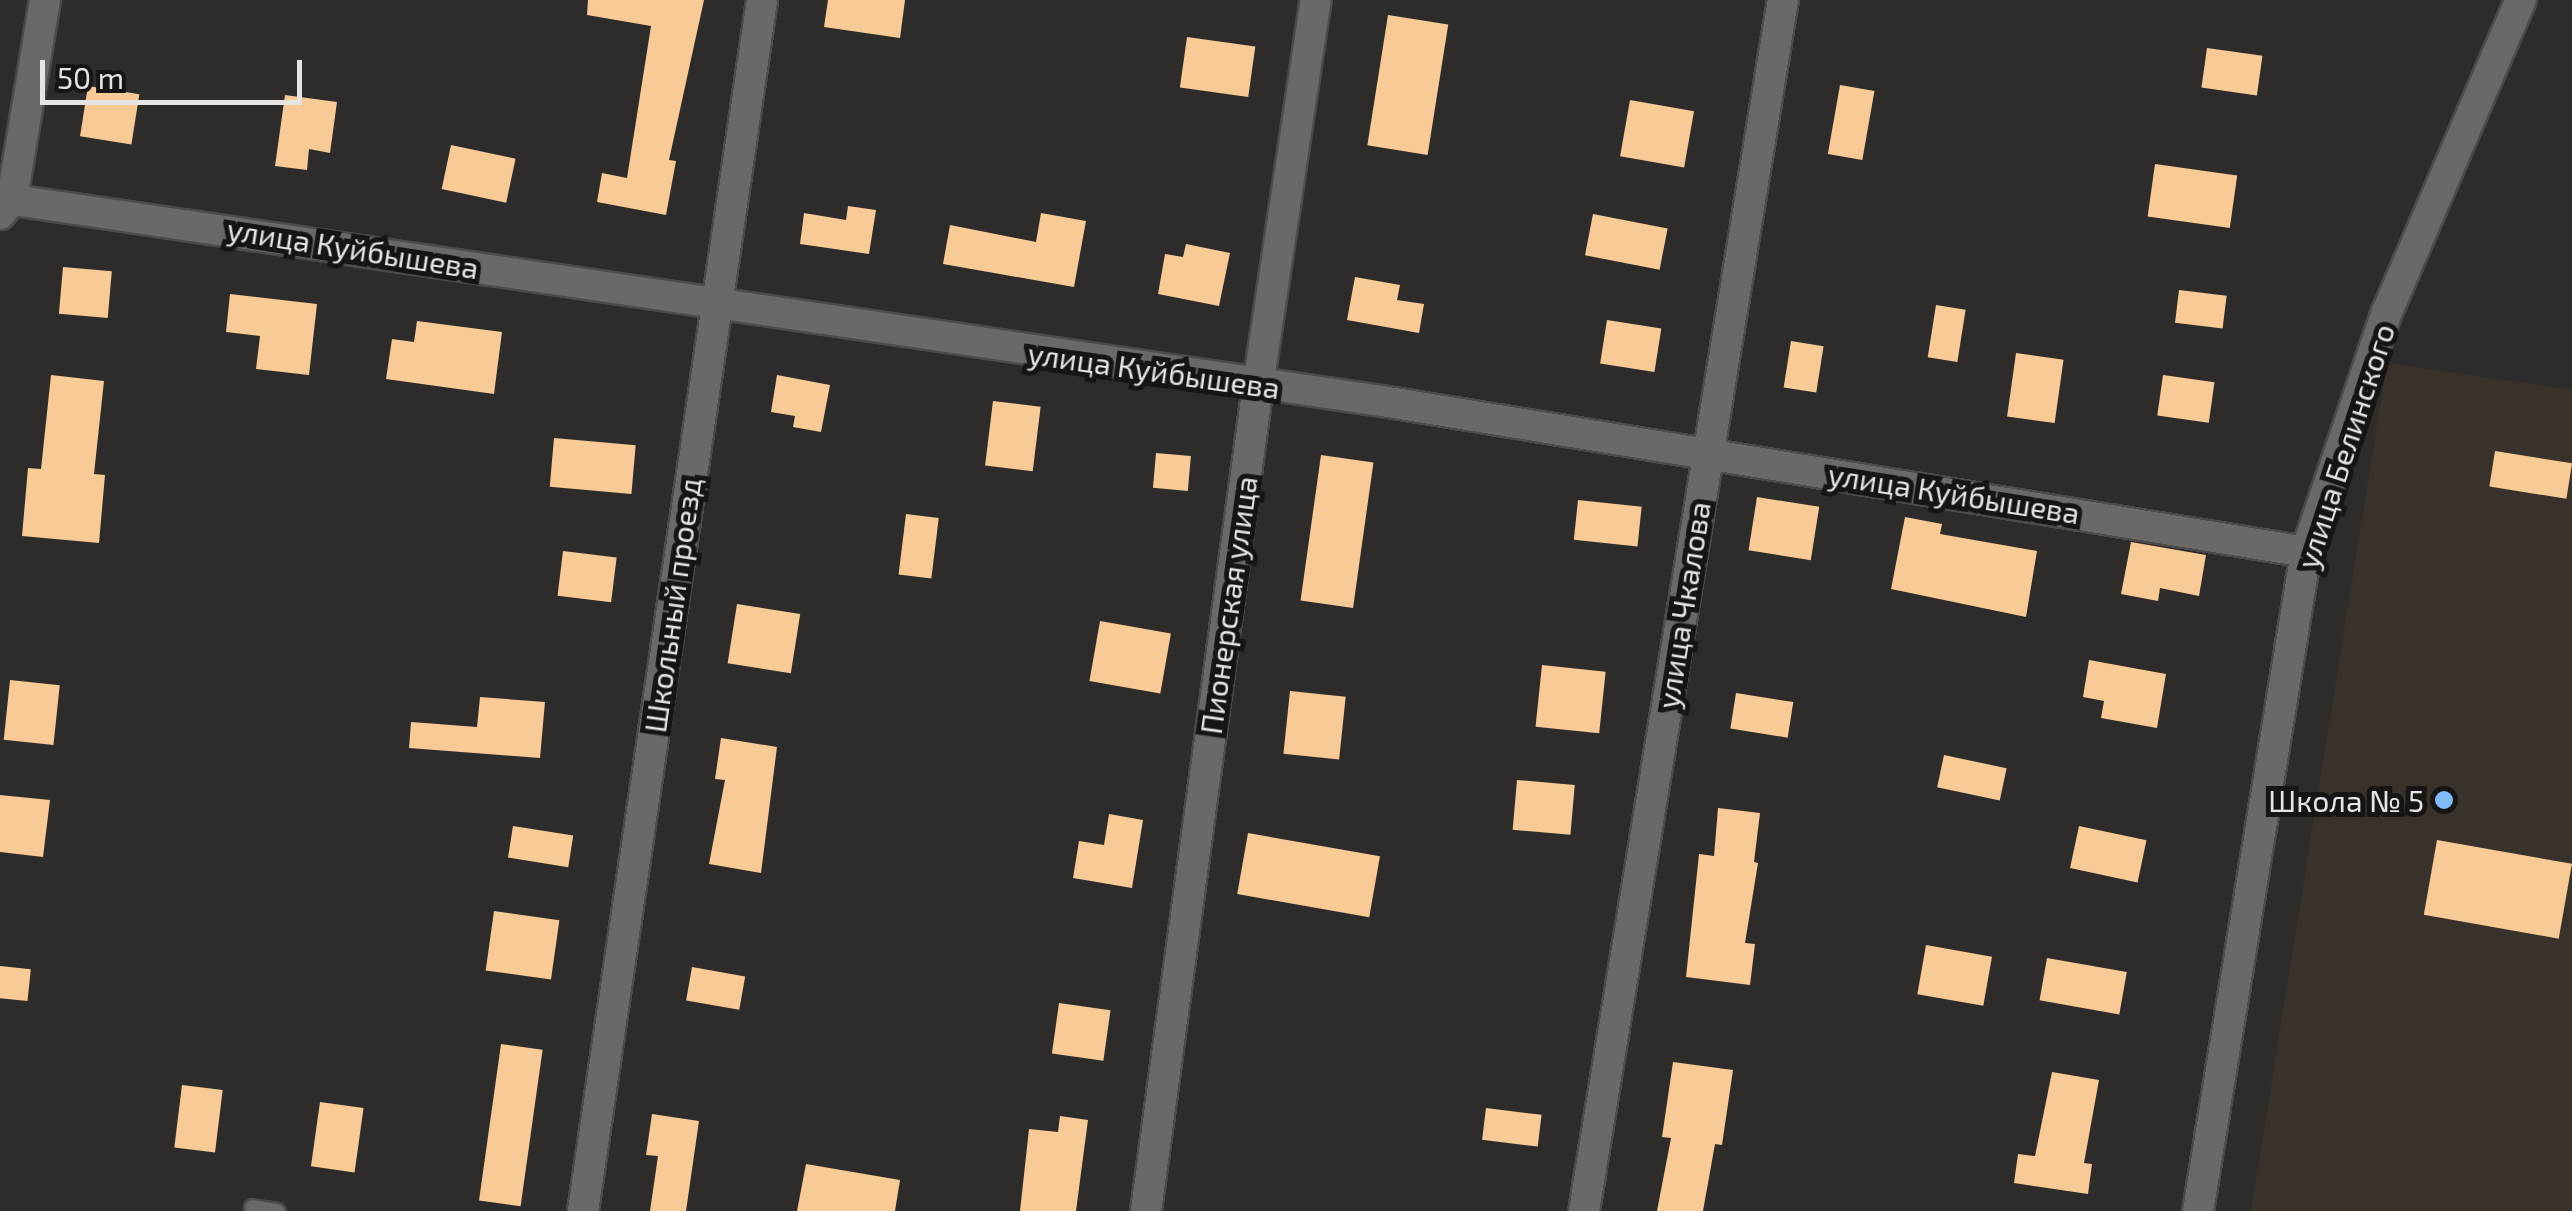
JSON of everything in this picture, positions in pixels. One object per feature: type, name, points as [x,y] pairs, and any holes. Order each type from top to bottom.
[{"type":"street","points":[[4,204],[45,0]]},
{"type":"street","name":"Школьный проезд","points":[[583,1211],[762,0]]},
{"type":"street","name":"Пионерская улица","points":[[1146,1211],[1258,386],[1316,0]]},
{"type":"street","name":"улица Чкалова","points":[[1584,1211],[1783,0]]},
{"type":"street","name":"улица Белинского","points":[[2198,1211],[2306,552],[2387,312],[2521,0]]},
{"type":"street","name":"улица Куйбышева","points":[[4,204],[717,304],[1708,453],[2306,552]]},
{"type":"lane","points":[[252,1207],[277,1211]]},
{"type":"shaded area","name":"Школа № 5","points":[[2387,363],[2572,390],[2572,1211],[2251,1211]]},
{"type":"building","points":[[588,0],[704,0],[669,160],[676,161],[666,215],[597,202],[602,173],[627,178],[651,26],[587,15]]},
{"type":"building","points":[[828,0],[905,0],[900,38],[824,27]]},
{"type":"building","points":[[1388,15],[1448,25],[1428,155],[1367,145]]},
{"type":"building","points":[[1187,37],[1255,47],[1248,97],[1180,88]]},
{"type":"building","points":[[2207,48],[2262,56],[2257,95],[2201,88]]},
{"type":"building","points":[[1840,85],[1874,91],[1862,160],[1828,154]]},
{"type":"building","points":[[88,86],[139,94],[131,145],[80,136]]},
{"type":"building","points":[[285,95],[337,102],[330,153],[309,149],[307,170],[275,166]]},
{"type":"building","points":[[1630,100],[1694,111],[1684,167],[1620,156]]},
{"type":"building","points":[[451,145],[516,159],[506,203],[442,189]]},
{"type":"building","points":[[2155,164],[2237,176],[2230,228],[2148,216]]},
{"type":"building","points":[[848,206],[876,210],[869,254],[800,244],[804,213],[846,220]]},
{"type":"building","points":[[1041,213],[1086,221],[1074,287],[943,264],[950,225],[1036,242]]},
{"type":"building","points":[[1593,214],[1668,229],[1660,270],[1585,255]]},
{"type":"building","points":[[1186,244],[1230,253],[1219,306],[1158,294],[1165,254],[1183,257]]},
{"type":"building","points":[[63,267],[112,271],[108,318],[59,314]]},
{"type":"building","points":[[1355,277],[1400,285],[1397,300],[1424,304],[1419,333],[1347,320]]},
{"type":"building","points":[[2179,290],[2227,296],[2223,329],[2175,323]]},
{"type":"building","points":[[230,294],[317,304],[309,375],[256,369],[260,336],[226,332]]},
{"type":"building","points":[[1936,305],[1966,310],[1957,362],[1928,357]]},
{"type":"building","points":[[1607,320],[1661,329],[1654,372],[1600,363]]},
{"type":"building","points":[[417,321],[502,332],[494,394],[386,379],[392,339],[414,342]]},
{"type":"building","points":[[1791,341],[1824,346],[1816,393],[1784,387]]},
{"type":"building","points":[[2016,353],[2064,360],[2055,423],[2007,416]]},
{"type":"building","points":[[51,375],[104,381],[94,474],[105,475],[99,543],[22,536],[28,468],[41,469]]},
{"type":"building","points":[[777,375],[830,385],[821,432],[793,427],[795,416],[771,412]]},
{"type":"building","points":[[2163,375],[2214,382],[2209,423],[2157,416]]},
{"type":"building","points":[[993,401],[1041,407],[1033,471],[985,466]]},
{"type":"building","points":[[554,438],[636,445],[631,494],[550,487]]},
{"type":"building","points":[[2495,451],[2572,463],[2566,499],[2489,487]]},
{"type":"building","points":[[1156,453],[1191,456],[1188,491],[1153,488]]},
{"type":"building","points":[[1321,455],[1373,462],[1353,608],[1301,601]]},
{"type":"building","points":[[1757,497],[1819,507],[1811,560],[1749,550]]},
{"type":"building","points":[[1578,500],[1642,507],[1637,546],[1574,540]]},
{"type":"building","points":[[906,514],[939,518],[931,579],[899,575]]},
{"type":"building","points":[[1905,517],[1942,524],[1940,534],[2037,551],[2026,617],[1891,589]]},
{"type":"building","points":[[2131,542],[2206,555],[2199,596],[2160,588],[2158,601],[2121,594]]},
{"type":"building","points":[[563,551],[617,558],[611,602],[558,596]]},
{"type":"building","points":[[737,604],[800,614],[791,673],[728,663]]},
{"type":"building","points":[[1100,621],[1171,634],[1160,694],[1089,681]]},
{"type":"building","points":[[2089,660],[2166,674],[2157,728],[2101,718],[2104,701],[2083,697]]},
{"type":"building","points":[[1542,665],[1606,672],[1599,733],[1536,727]]},
{"type":"building","points":[[10,680],[60,685],[53,745],[4,740]]},
{"type":"building","points":[[1290,691],[1346,697],[1339,760],[1283,754]]},
{"type":"building","points":[[1736,693],[1793,702],[1788,738],[1730,729]]},
{"type":"building","points":[[480,697],[545,702],[540,758],[409,748],[411,722],[477,727]]},
{"type":"building","points":[[721,738],[777,747],[761,873],[709,864],[725,780],[715,779]]},
{"type":"building","points":[[1944,755],[2007,768],[2000,801],[1937,787]]},
{"type":"building","points":[[1517,780],[1575,785],[1570,835],[1513,830]]},
{"type":"building","points":[[0,795],[50,800],[43,857],[0,852]]},
{"type":"building","points":[[1718,808],[1760,813],[1754,862],[1758,863],[1745,943],[1755,944],[1750,985],[1686,977],[1699,854],[1714,856]]},
{"type":"building","points":[[1109,814],[1143,820],[1132,888],[1073,878],[1079,841],[1104,845]]},
{"type":"building","points":[[513,826],[573,836],[568,867],[508,858]]},
{"type":"building","points":[[2079,826],[2146,840],[2138,882],[2070,868]]},
{"type":"building","points":[[1248,833],[1380,856],[1369,917],[1237,894]]},
{"type":"building","points":[[2437,840],[2572,864],[2559,939],[2424,915]]},
{"type":"building","points":[[494,911],[559,920],[551,980],[486,970]]},
{"type":"building","points":[[1926,945],[1992,957],[1983,1006],[1917,994]]},
{"type":"building","points":[[2047,958],[2127,972],[2119,1014],[2040,1000]]},
{"type":"building","points":[[0,966],[31,969],[27,1001],[0,998]]},
{"type":"building","points":[[692,967],[745,976],[739,1010],[686,1000]]},
{"type":"building","points":[[1059,1003],[1110,1010],[1103,1061],[1052,1054]]},
{"type":"building","points":[[501,1044],[543,1050],[521,1206],[479,1200]]},
{"type":"building","points":[[1673,1062],[1733,1070],[1722,1145],[1715,1144],[1703,1211],[1657,1211],[1671,1138],[1662,1137]]},
{"type":"building","points":[[2052,1072],[2099,1080],[2084,1163],[2092,1164],[2088,1194],[2014,1183],[2018,1154],[2035,1156]]},
{"type":"building","points":[[182,1085],[223,1090],[215,1153],[174,1148]]},
{"type":"building","points":[[320,1102],[364,1108],[355,1172],[311,1166]]},
{"type":"building","points":[[1486,1108],[1542,1115],[1538,1147],[1482,1140]]},
{"type":"building","points":[[652,1114],[699,1121],[686,1211],[650,1211],[658,1156],[646,1155]]},
{"type":"building","points":[[1060,1116],[1088,1120],[1076,1211],[1020,1211],[1029,1129],[1058,1132]]},
{"type":"building","points":[[806,1164],[900,1180],[895,1211],[797,1211]]},
{"type":"place","name":"Школа № 5","points":[[2444,800]]}]
